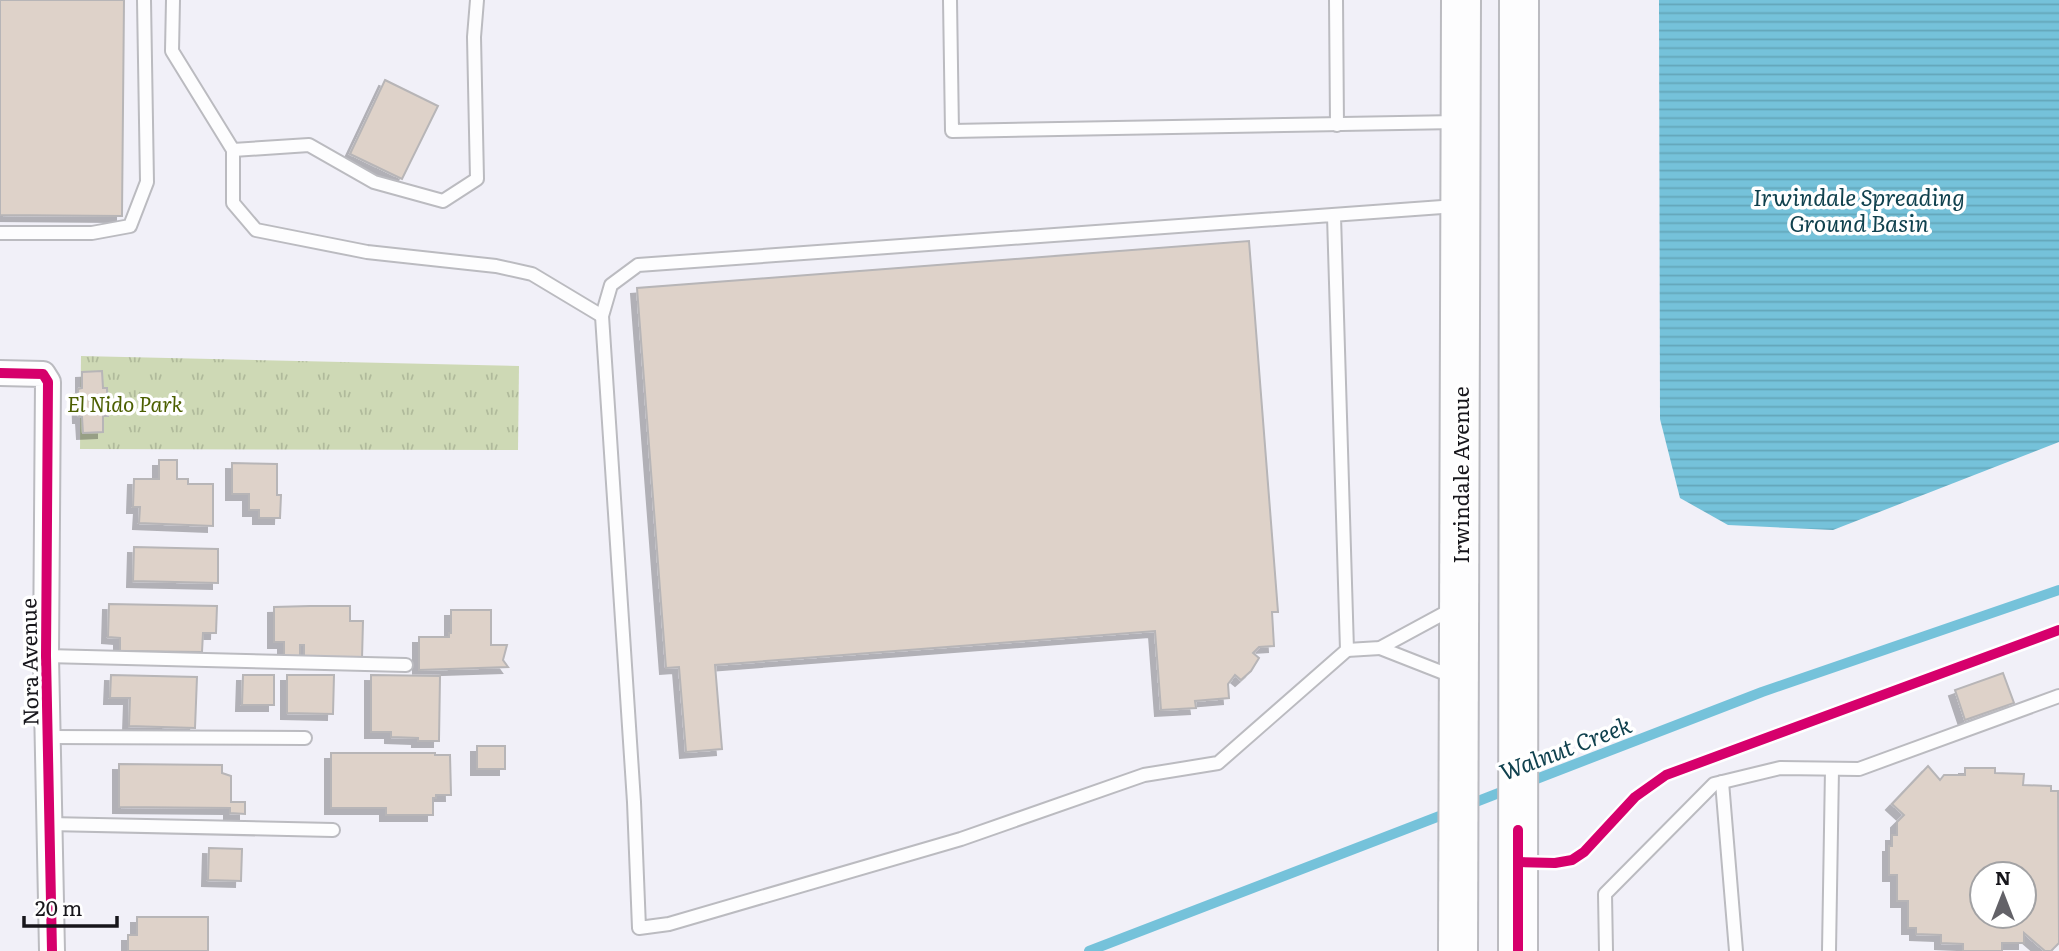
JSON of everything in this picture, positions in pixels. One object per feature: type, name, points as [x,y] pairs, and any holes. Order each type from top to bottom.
[{"type":"main road","name":"Irwindale Avenue","points":[[1458,951],[1461,0]]},
{"type":"main road","points":[[1518,951],[1519,0]]},
{"type":"street","name":"Nora Avenue","points":[[0,373],[43,374],[48,382],[46,656],[52,951]]},
{"type":"lane","points":[[0,233],[92,233],[131,226],[147,181],[144,0]]},
{"type":"lane","points":[[173,0],[172,51],[233,150],[233,203],[256,230],[367,252],[496,266],[532,274],[603,316]]},
{"type":"lane","points":[[233,150],[309,145],[374,182],[443,201],[477,179],[474,37],[477,0]]},
{"type":"lane","points":[[950,0],[952,131],[1460,121]]},
{"type":"lane","points":[[1336,0],[1337,125]]},
{"type":"lane","points":[[1458,678],[1380,648],[1347,650],[1218,763],[1144,775],[961,839],[669,925],[639,928],[635,802],[603,316],[611,285],[638,265],[1460,206]]},
{"type":"lane","points":[[1334,216],[1347,650]]},
{"type":"lane","points":[[1380,648],[1458,606]]},
{"type":"lane","points":[[46,656],[405,665]]},
{"type":"lane","points":[[1606,951],[1605,894],[1714,784],[1780,768],[1860,769],[2059,696]]},
{"type":"lane","points":[[48,737],[305,738]]},
{"type":"lane","points":[[1829,951],[1832,769]]},
{"type":"lane","points":[[1722,782],[1736,951]]},
{"type":"lane","points":[[49,824],[333,830]]},
{"type":"green space","name":"El Nido Park","points":[[81,356],[519,366],[518,450],[80,449]]},
{"type":"water","name":"Irwindale Spreading Ground Basin","points":[[1659,0],[2059,0],[2059,442],[1833,530],[1728,525],[1680,498],[1660,419]]},
{"type":"building","points":[[0,0],[124,0],[122,216],[0,215]]},
{"type":"building","points":[[385,80],[438,106],[402,179],[350,154]]},
{"type":"building","points":[[1249,241],[1278,612],[1272,612],[1274,646],[1259,647],[1253,653],[1259,658],[1241,680],[1235,675],[1228,684],[1229,698],[1195,701],[1196,708],[1161,710],[1155,631],[715,665],[722,749],[686,752],[679,667],[666,668],[637,288]]},
{"type":"building","points":[[102,371],[103,388],[107,388],[108,416],[103,416],[103,432],[83,433],[82,417],[79,417],[78,389],[82,388],[82,372]]},
{"type":"building","points":[[159,460],[177,460],[177,479],[188,479],[188,484],[213,484],[213,526],[139,523],[140,507],[133,507],[134,479],[159,479]]},
{"type":"building","points":[[232,463],[277,464],[277,495],[281,495],[280,518],[259,518],[259,510],[249,510],[249,494],[232,494]]},
{"type":"building","points":[[134,547],[218,549],[218,583],[133,581]]},
{"type":"building","points":[[109,604],[217,606],[216,633],[203,633],[202,652],[120,651],[120,638],[108,637]]},
{"type":"building","points":[[350,606],[350,621],[363,621],[362,659],[304,658],[304,645],[300,645],[300,656],[284,656],[284,642],[274,642],[274,607]]},
{"type":"building","points":[[451,610],[491,610],[491,645],[507,645],[503,660],[508,667],[419,670],[419,637],[449,637]]},
{"type":"building","points":[[2003,673],[2014,703],[1965,720],[1955,690]]},
{"type":"building","points":[[111,675],[197,677],[195,728],[129,726],[130,698],[110,698]]},
{"type":"building","points":[[243,675],[274,675],[274,705],[242,705]]},
{"type":"building","points":[[287,675],[334,675],[333,714],[287,713]]},
{"type":"building","points":[[371,675],[440,676],[439,741],[418,741],[418,738],[391,737],[391,732],[371,732]]},
{"type":"building","points":[[477,746],[505,746],[505,769],[477,769]]},
{"type":"building","points":[[331,753],[450,755],[451,795],[436,795],[436,798],[433,798],[433,815],[386,815],[386,808],[331,808]]},
{"type":"building","points":[[119,764],[222,765],[222,773],[231,776],[231,802],[245,802],[245,814],[230,813],[230,808],[119,807]]},
{"type":"building","points":[[1928,766],[1940,780],[1944,775],[1965,775],[1965,768],[1995,768],[1995,773],[2024,774],[2023,785],[2051,786],[2051,791],[2058,791],[2059,943],[2051,951],[2045,951],[2024,933],[2024,943],[2002,943],[2002,951],[1963,951],[1963,944],[1941,943],[1941,935],[1916,934],[1916,928],[1908,928],[1908,901],[1897,901],[1897,875],[1889,875],[1889,846],[1892,846],[1892,835],[1897,835],[1897,822],[1904,815],[1892,804]]},
{"type":"building","points":[[209,848],[242,849],[241,881],[208,880]]},
{"type":"building","points":[[137,917],[208,917],[208,951],[128,951],[128,935],[137,935]]},
{"type":"waterway","name":"Walnut Creek","points":[[1526,783],[1762,692],[2059,590]]},
{"type":"waterway","name":"Walnut Creek","points":[[1468,805],[1509,789]]},
{"type":"waterway","name":"Walnut Creek","points":[[1089,951],[1450,812]]},
{"type":"cycle path","points":[[0,373],[43,374],[48,382],[46,656],[52,951]]},
{"type":"cycle path","points":[[1518,862],[1555,863],[1572,860],[1584,852],[1635,797],[1666,775],[2059,630]]},
{"type":"cycle path","points":[[1518,830],[1518,951]]}]
